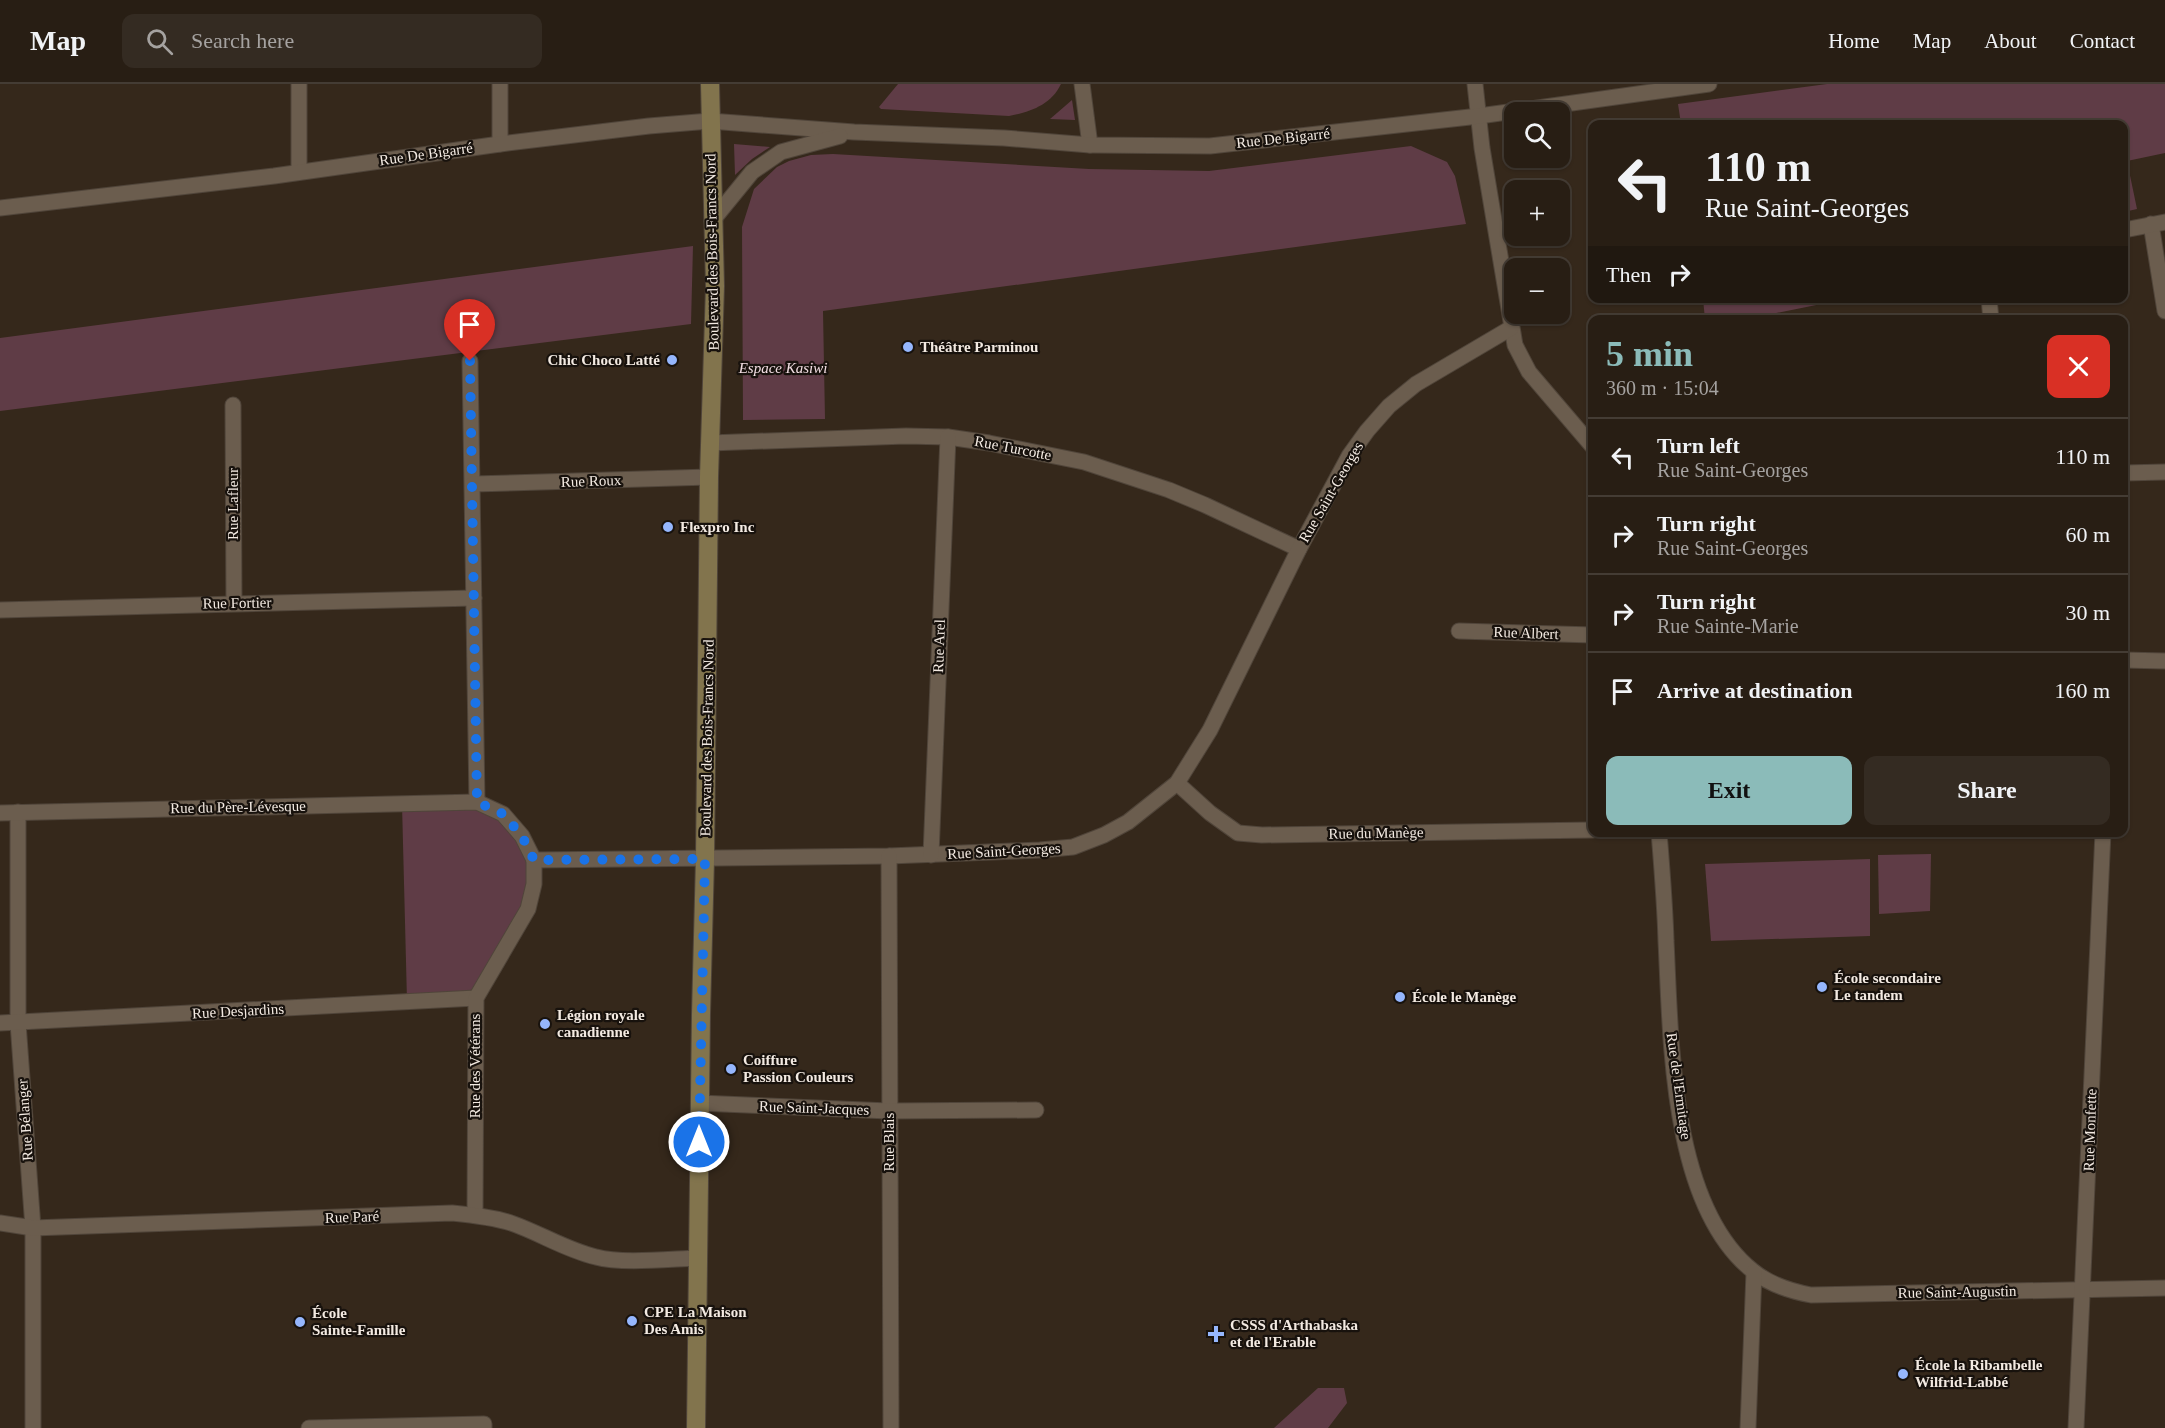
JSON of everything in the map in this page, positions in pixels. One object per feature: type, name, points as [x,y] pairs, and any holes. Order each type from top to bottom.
[{"type":"street","points":[[299,84],[299,172]]},
{"type":"street","points":[[500,84],[500,144]]},
{"type":"street","name":"Boulevard des Bois-Francs Nord","points":[[696,1428],[709,477],[715,286],[710,84]]},
{"type":"street","points":[[1082,84],[1090,145]]},
{"type":"street","points":[[1475,84],[1482,148],[1515,345],[1522,363],[1588,441]]},
{"type":"street","name":"Rue De Bigarré","points":[[0,208],[299,172],[500,144],[710,121],[854,132],[1004,138],[1090,145],[1210,146],[1479,116],[1709,84]]},
{"type":"street","name":"Rue De Bigarré","points":[[712,221],[753,172],[781,152],[854,132]]},
{"type":"street","points":[[2128,229],[2158,223],[2165,311]]},
{"type":"street","name":"Rue Saint-Georges","points":[[534,860],[889,856],[1040,850],[1073,847],[1104,835],[1128,822],[1177,783],[1210,730],[1299,549],[1349,456],[1389,406],[1416,384],[1511,328]]},
{"type":"street","points":[[470,361],[477,802],[503,814],[522,836],[534,860]]},
{"type":"street","name":"Rue Lafleur","points":[[233,405],[234,603]]},
{"type":"street","name":"Rue Turcotte","points":[[710,443],[873,436],[948,437],[989,443],[1084,462],[1196,501],[1299,549]]},
{"type":"street","name":"Rue Arel","points":[[930,855],[948,437]]},
{"type":"street","points":[[2128,473],[2165,472]]},
{"type":"street","name":"Rue Roux","points":[[473,484],[709,477]]},
{"type":"street","name":"Rue Fortier","points":[[0,610],[474,598]]},
{"type":"street","name":"Rue Albert","points":[[1459,631],[1588,635]]},
{"type":"street","points":[[2128,660],[2165,662]]},
{"type":"street","name":"Rue du Manège","points":[[1177,783],[1210,813],[1238,833],[1262,835],[1588,830]]},
{"type":"street","name":"Rue du Père-Lévesque","points":[[0,813],[477,802]]},
{"type":"street","name":"Rue Bélanger","points":[[18,812],[18,1023],[33,1228],[33,1428]]},
{"type":"street","name":"Rue de l'Ermitage","points":[[1659,837],[1673,1051],[1684,1136],[1701,1195],[1710,1215],[1728,1245],[1754,1272]]},
{"type":"street","name":"Rue Monfette","points":[[2076,1428],[2103,837]]},
{"type":"street","name":"Rue Blais","points":[[889,856],[891,1428]]},
{"type":"street","name":"Rue des Vétérans","points":[[475,1215],[476,998],[528,909],[534,884],[534,860]]},
{"type":"street","name":"Rue Desjardins","points":[[0,1023],[476,998]]},
{"type":"street","name":"Rue Saint-Jacques","points":[[699,1103],[889,1111],[1036,1110]]},
{"type":"street","name":"Rue Paré","points":[[0,1223],[33,1228],[475,1215],[510,1223],[598,1258],[617,1260],[697,1258]]},
{"type":"street","points":[[1748,1428],[1754,1272]]},
{"type":"street","name":"Rue Saint-Augustin","points":[[1754,1272],[1783,1289],[1811,1295],[2165,1288]]},
{"type":"street","points":[[309,1428],[484,1424],[484,1428]]},
{"type":"green space","points":[[898,84],[1061,84],[1046,102],[1025,112],[1009,116],[881,109],[879,107]]},
{"type":"green space","points":[[1827,84],[2165,84],[2165,153],[2128,161],[2128,120],[1680,120],[1678,104]]},
{"type":"green space","points":[[1072,100],[1075,120],[1050,119]]},
{"type":"green space","points":[[734,144],[770,147],[752,159],[735,175]]},
{"type":"green space","name":"Espace Kasiwi","points":[[1411,146],[1447,162],[1455,176],[1466,224],[823,311],[825,419],[743,420],[742,227],[754,189],[777,167],[789,161],[811,155],[833,154],[1089,169],[1209,171]]},
{"type":"green space","points":[[2128,166],[2137,209],[2128,211]]},
{"type":"green space","points":[[693,246],[691,324],[0,411],[0,338]]},
{"type":"green space","points":[[1703,303],[1826,303],[1767,315],[1705,315]]},
{"type":"green space","points":[[477,802],[522,836],[534,884],[476,998],[407,1001],[402,804]]},
{"type":"green space","points":[[1931,854],[1930,911],[1879,914],[1878,855]]},
{"type":"green space","points":[[1870,859],[1870,936],[1711,941],[1705,864]]},
{"type":"green space","points":[[1318,1388],[1344,1388],[1347,1403],[1328,1428],[1274,1428]]},
{"type":"place","name":"Théâtre Parminou","points":[[908,347]]},
{"type":"place","name":"Chic Choco Latté","points":[[672,360]]},
{"type":"place","name":"Flexpro Inc","points":[[668,527]]},
{"type":"place","name":"École secondaire Le tandem","points":[[1822,987]]},
{"type":"place","name":"École le Manège","points":[[1400,997]]},
{"type":"place","name":"Légion royale canadienne","points":[[545,1024]]},
{"type":"place","name":"Coiffure Passion Couleurs","points":[[731,1069]]},
{"type":"place","name":"CPE La Maison Des Amis","points":[[632,1321]]},
{"type":"place","name":"École Sainte-Famille","points":[[300,1322]]},
{"type":"place","name":"CSSS d'Arthabaska et de l'Erable","points":[[1216,1334]]},
{"type":"place","name":"École la Ribambelle Wilfrid-Labbé","points":[[1903,1374]]},
{"type":"route","points":[[470,361],[477,802],[503,814],[522,836],[534,860],[705,859],[699,1142]]}]
